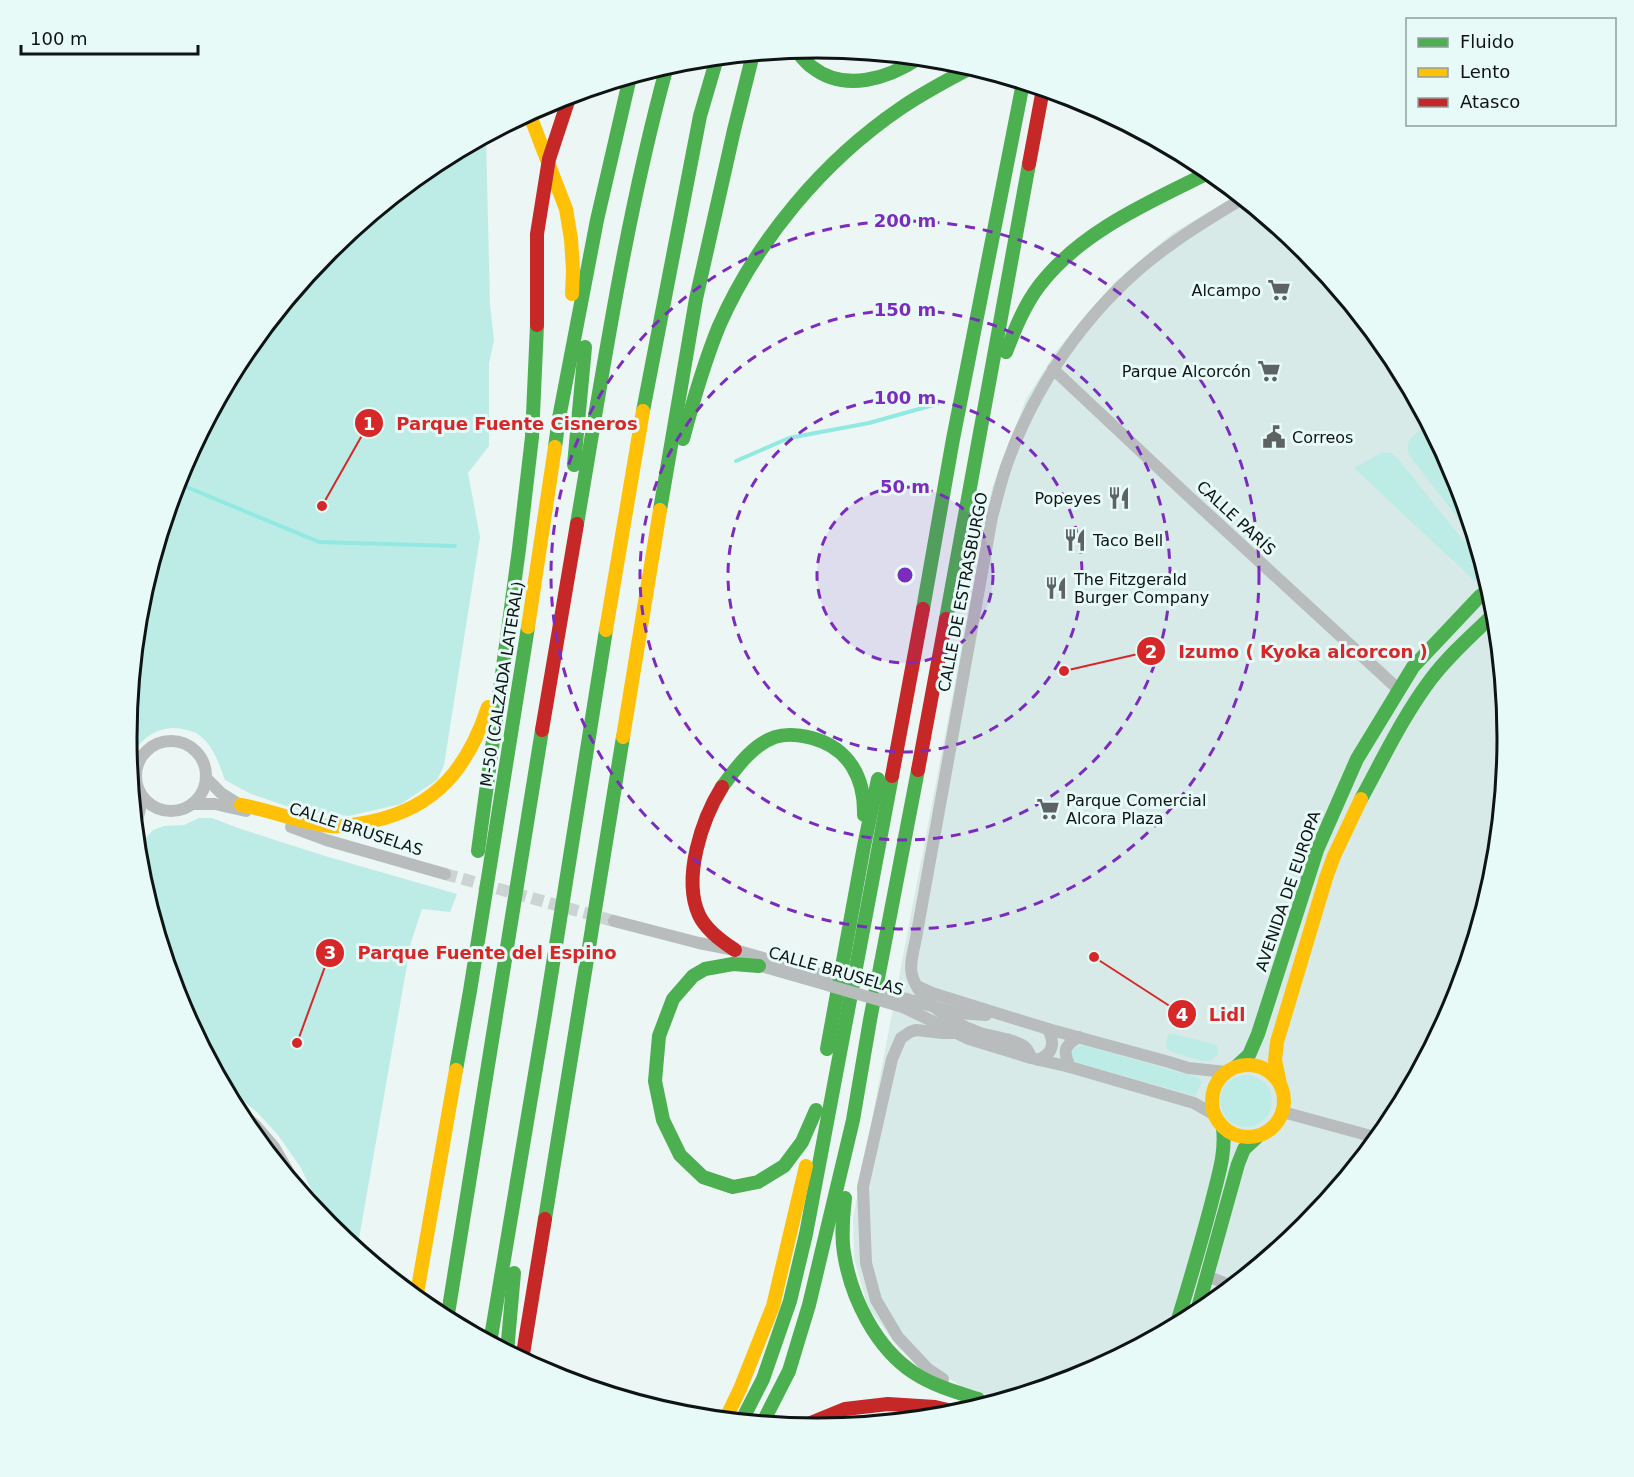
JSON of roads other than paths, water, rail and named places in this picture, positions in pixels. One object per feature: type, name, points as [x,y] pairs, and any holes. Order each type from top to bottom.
[{"type":"main road","points":[[804,59],[814,70],[839,80],[873,80],[911,65]]},
{"type":"main road","points":[[523,1351],[672,434],[696,299],[751,62]]},
{"type":"main road","points":[[491,1335],[640,425],[700,116],[715,66]]},
{"type":"main road","points":[[624,730],[642,670],[683,438],[704,367],[727,310],[767,242],[800,198],[843,155],[887,118],[932,88],[960,74]]},
{"type":"main road","points":[[449,1310],[617,289],[664,77]]},
{"type":"main road","name":"M-50 (CALZADA LATERAL)","points":[[418,1289],[470,991],[543,535],[559,418],[597,220],[628,86]]},
{"type":"main road","points":[[745,1414],[763,1379],[790,1301],[806,1234],[919,634],[953,439],[1022,91]]},
{"type":"main road","points":[[766,1416],[789,1371],[809,1305],[853,1120],[1042,97]]},
{"type":"main road","points":[[475,869],[532,437],[537,325],[537,234],[549,159],[566,107]]},
{"type":"main road","points":[[532,121],[566,209],[571,239],[573,270],[571,306],[559,418]]},
{"type":"main road","points":[[961,542],[978,489],[1006,351],[1017,321],[1034,292],[1053,268],[1076,247],[1098,232],[1201,177]]},
{"type":"main road","points":[[565,594],[566,527],[575,461],[597,220]]},
{"type":"main road","points":[[241,805],[326,825],[380,821],[412,809],[433,795],[469,756],[483,728],[492,690],[522,477],[532,437]]},
{"type":"main road","points":[[728,1413],[773,1306],[807,1162],[864,846],[919,585],[953,439]]},
{"type":"main road","name":"AVENIDA DE EUROPA","points":[[1232,1069],[1249,1054],[1258,1034],[1306,880],[1357,759],[1413,667],[1481,595]]},
{"type":"main road","name":"AVENIDA DE EUROPA","points":[[1280,1084],[1275,1060],[1277,1042],[1334,856],[1401,724],[1431,679],[1486,621]]},
{"type":"main road","points":[[735,950],[708,929],[697,907],[693,879],[697,845],[705,818],[723,784],[746,756],[770,739],[794,734],[817,739],[835,747],[854,767],[864,794],[864,846]]},
{"type":"main road","points":[[427,1229],[472,892]]},
{"type":"main road","points":[[759,966],[733,964],[705,969],[693,976],[673,999],[659,1036],[655,1081],[663,1120],[680,1155],[703,1177],[733,1187],[758,1182],[784,1166],[802,1142],[816,1110]]},
{"type":"main road","points":[[1200,1300],[1244,1149],[1278,1123],[1285,1102],[1280,1084],[1262,1067],[1250,1065],[1232,1069],[1219,1078],[1214,1087],[1212,1096],[1215,1116],[1223,1128],[1233,1135],[1245,1138],[1257,1137]]},
{"type":"main road","points":[[853,1120],[853,1152],[843,1213],[843,1236],[846,1267],[858,1303],[883,1343],[914,1373],[930,1382],[977,1399]]},
{"type":"main road","points":[[1180,1313],[1223,1159],[1225,1144],[1223,1128]]},
{"type":"main road","points":[[508,1344],[518,1234],[521,1156]]},
{"type":"main road","points":[[724,1412],[740,1389]]},
{"type":"main road","points":[[823,1418],[845,1409],[888,1404],[937,1407]]},
{"type":"street","name":"CALLE DE ESTRASBURGO","points":[[935,1007],[924,997],[913,977],[911,970],[914,947],[992,517],[1007,464],[1028,414],[1053,369],[1076,337],[1107,301],[1137,271],[1171,244],[1236,203]]},
{"type":"street","name":"CALLE PARÍS","points":[[1053,369],[1398,689]]},
{"type":"street","points":[[138,765],[146,750],[163,742],[181,742],[196,752],[202,760],[206,778],[202,792],[192,804],[176,811],[159,809],[140,793]]},
{"type":"street","name":"CALLE BRUSELAS","points":[[206,778],[221,793],[258,815]]},
{"type":"street","points":[[139,789],[140,801]]},
{"type":"street","name":"CALLE BRUSELAS","points":[[192,804],[228,806],[326,840],[445,874]]},
{"type":"street","points":[[142,822],[159,809]]},
{"type":"street","name":"CALLE BRUSELAS","points":[[614,921],[735,950],[904,1003],[958,1013],[1020,1020]]},
{"type":"street","name":"CALLE BRUSELAS","points":[[699,943],[759,966],[828,981]]},
{"type":"street","name":"CALLE BRUSELAS","points":[[918,986],[932,993],[1048,1029],[1188,1068],[1232,1069]]},
{"type":"street","name":"CALLE BRUSELAS","points":[[904,1003],[955,1033],[1035,1059],[1194,1103],[1215,1116]]},
{"type":"street","name":"CALLE BRUSELAS","points":[[935,1007],[964,1026],[1020,1044],[1035,1059]]},
{"type":"street","points":[[1035,1059],[1045,1057],[1053,1046],[1048,1029]]},
{"type":"street","points":[[955,1033],[916,1030],[910,1032],[901,1038],[891,1059],[863,1186],[866,1263],[876,1300],[898,1337],[928,1369],[977,1399]]},
{"type":"street","points":[[1070,1067],[1065,1057],[1065,1050],[1071,1041],[1078,1037]]},
{"type":"street","points":[[1283,1112],[1368,1135]]},
{"type":"street","points":[[1207,1276],[1224,1283]]},
{"type":"waterway","points":[[736,461],[789,438],[869,423],[937,404]]},
{"type":"waterway","points":[[186,487],[319,542],[455,546]]},
{"type":"tunnel","points":[[445,874],[614,921]]},
{"type":"place","name":"Alcampo","points":[[1279,290]]},
{"type":"place","name":"Parque Alcorcón","points":[[1269,371]]},
{"type":"place","name":"Correos","points":[[1274,437]]},
{"type":"place","name":"Popeyes","points":[[1119,498]]},
{"type":"place","name":"Parque Fuente Cisneros","points":[[322,506]]},
{"type":"place","name":"Taco Bell","points":[[1075,540]]},
{"type":"place","name":"The Fitzgerald Burger Company","points":[[1056,588]]},
{"type":"place","name":"Izumo ( Kyoka alcorcon )","points":[[1064,671]]},
{"type":"place","name":"Parque Comercial Alcora Plaza","points":[[1048,809]]},
{"type":"place","name":"Lidl","points":[[1094,957]]},
{"type":"place","name":"Parque Fuente del Espino","points":[[297,1043]]}]
